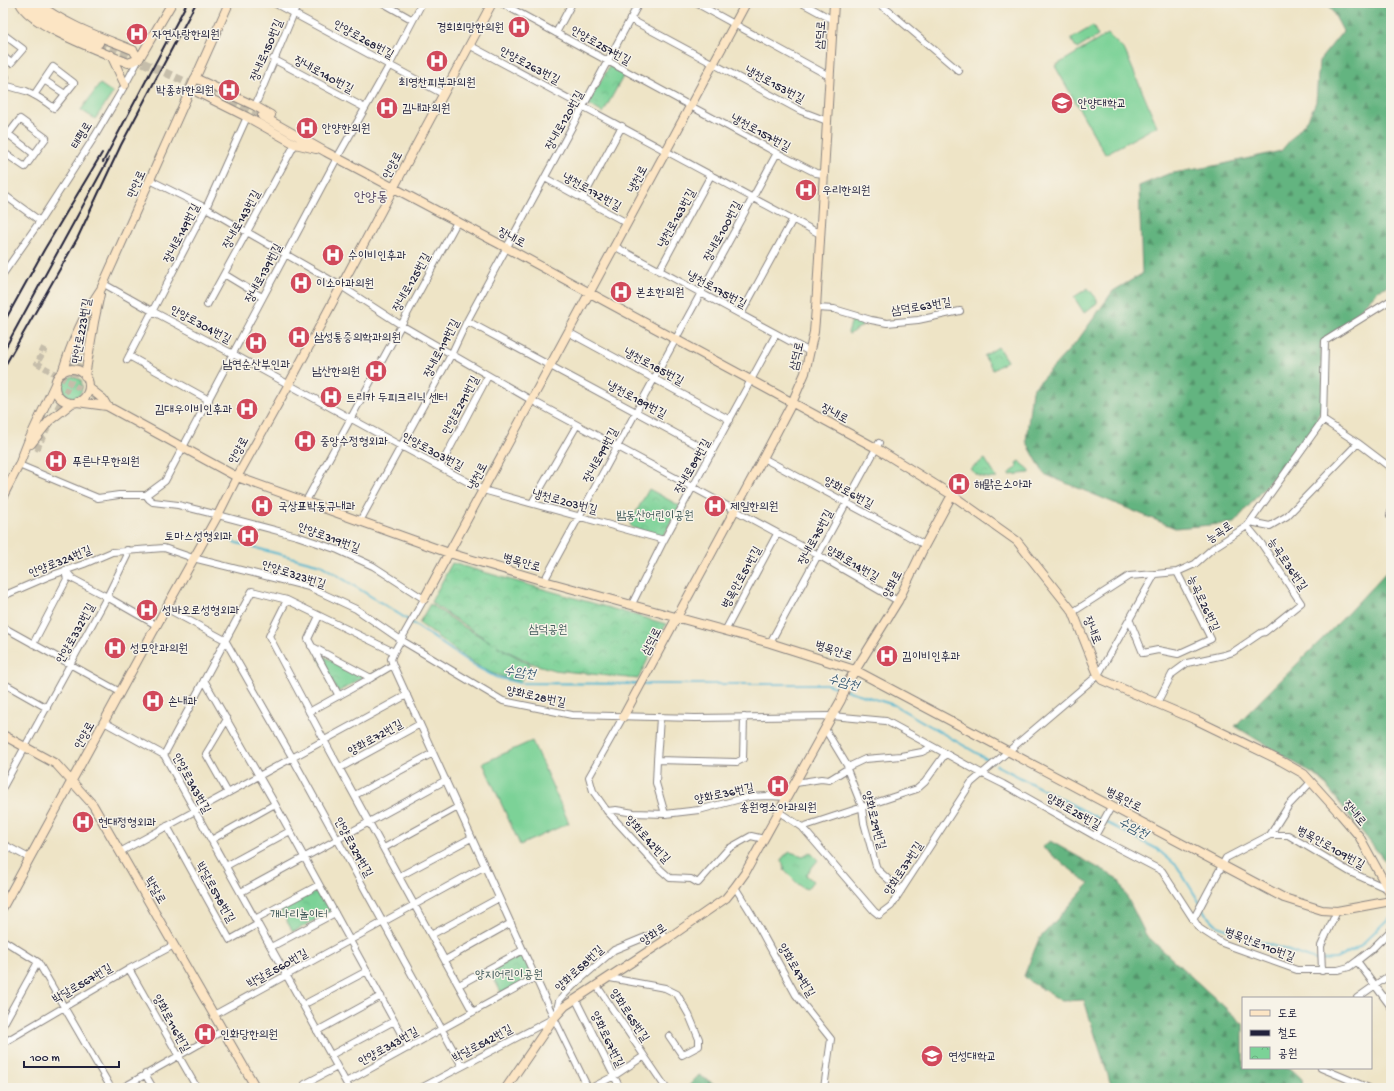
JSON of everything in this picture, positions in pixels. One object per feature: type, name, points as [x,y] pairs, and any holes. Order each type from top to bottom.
[{"type":"street","points":[[20,3],[21,7],[52,30],[68,38],[128,63],[138,59],[133,50],[74,25],[37,3]]},
{"type":"street","points":[[26,3],[55,23],[99,43]]},
{"type":"street","name":"태평로","points":[[3,274],[40,221],[95,136],[125,86],[138,59],[172,3]]},
{"type":"street","name":"만안로","points":[[62,373],[74,342],[102,286],[229,3]]},
{"type":"street","name":"안양로268번길","points":[[274,3],[443,94]]},
{"type":"street","name":"장내로150번길","points":[[255,106],[273,59],[298,3]]},
{"type":"street","points":[[382,3],[413,20]]},
{"type":"street","points":[[337,158],[389,66],[422,3]]},
{"type":"street","name":"안양로","points":[[3,907],[156,625],[218,515],[492,3]]},
{"type":"street","name":"안양로257번길","points":[[501,3],[690,106]]},
{"type":"street","points":[[556,33],[572,3]]},
{"type":"street","name":"장내로120번길","points":[[507,248],[639,3]]},
{"type":"street","points":[[696,3],[829,76]]},
{"type":"street","name":"냉천로","points":[[424,599],[746,3]]},
{"type":"street","points":[[802,3],[833,20]]},
{"type":"street","name":"삼덕로","points":[[622,717],[763,458],[792,403],[805,373],[810,352],[816,308],[834,3]]},
{"type":"street","points":[[877,3],[890,12],[959,70]]},
{"type":"street","name":"냉천로153번길","points":[[630,19],[801,111],[827,121]]},
{"type":"street","points":[[3,34],[23,49],[11,63],[3,56]]},
{"type":"street","name":"안양로263번길","points":[[469,45],[666,151]]},
{"type":"street","points":[[111,55],[125,86]]},
{"type":"street","name":"장내로140번길","points":[[273,59],[365,108]]},
{"type":"street","points":[[3,71],[6,77],[4,86],[34,95],[54,108],[74,83],[53,68],[34,95]]},
{"type":"street","points":[[195,78],[255,106],[305,134],[326,152]]},
{"type":"street","points":[[44,80],[65,94]]},
{"type":"street","points":[[191,89],[247,117],[295,144],[326,152]]},
{"type":"street","name":"냉천로157번길","points":[[690,106],[816,173],[823,174]]},
{"type":"street","name":"장내로","points":[[262,116],[750,381],[877,446],[952,495],[1017,541],[1073,612],[1098,675],[1102,680],[1158,703],[1281,761],[1304,774],[1359,836],[1388,889],[1391,899]]},
{"type":"street","name":"장내로149번길","points":[[209,400],[128,358],[206,208],[247,117]]},
{"type":"street","points":[[3,141],[20,119],[46,138],[25,167],[3,152]]},
{"type":"street","points":[[583,198],[622,126]]},
{"type":"street","points":[[8,134],[34,154]]},
{"type":"street","name":"장내로143번길","points":[[206,305],[295,144]]},
{"type":"street","points":[[666,151],[820,234]]},
{"type":"street","name":"장내로100번길","points":[[676,340],[777,153]]},
{"type":"street","name":"장내로139번길","points":[[146,495],[165,481],[337,158]]},
{"type":"street","name":"냉천로163번길","points":[[659,271],[711,175]]},
{"type":"street","name":"냉천로172번길","points":[[545,178],[627,223]]},
{"type":"street","name":"안양로291번길","points":[[150,180],[206,208],[341,286],[400,325],[451,355],[618,447]]},
{"type":"street","points":[[3,194],[40,221]]},
{"type":"street","points":[[741,314],[793,219]]},
{"type":"street","name":"장내로125번길","points":[[306,501],[457,222]]},
{"type":"street","name":"냉천로175번길","points":[[614,246],[810,352]]},
{"type":"street","name":"장내로119번길","points":[[360,521],[451,355],[467,320],[507,248]]},
{"type":"street","points":[[224,274],[262,297]]},
{"type":"street","name":"안양로304번길","points":[[102,286],[288,384]]},
{"type":"street","name":"만안로223번길","points":[[85,376],[102,286]]},
{"type":"street","points":[[1391,300],[1324,341],[1322,420],[1358,443],[1391,468]]},
{"type":"street","name":"삼덕로63번길","points":[[816,308],[834,309],[887,323],[918,320],[960,311]]},
{"type":"street","points":[[467,320],[550,366]]},
{"type":"street","name":"냉천로185번길","points":[[568,332],[730,420]]},
{"type":"street","points":[[750,381],[776,334]]},
{"type":"street","name":"장내로99번길","points":[[544,581],[676,340]]},
{"type":"street","name":"냉천로189번길","points":[[550,366],[712,453]]},
{"type":"street","points":[[3,496],[56,382],[62,373],[68,370],[80,372],[85,376],[88,384],[89,388],[87,394],[83,399],[49,421],[20,461]]},
{"type":"street","name":"안양로291번길","points":[[440,467],[488,376]]},
{"type":"street","name":"장내로89번길","points":[[632,604],[664,540],[750,381]]},
{"type":"street","points":[[56,382],[57,394],[66,402],[107,406]]},
{"type":"street","name":"안양로303번길","points":[[288,384],[483,490]]},
{"type":"street","points":[[89,388],[103,399],[107,406]]},
{"type":"street","name":"병목안로","points":[[107,406],[237,477],[449,553],[544,581],[770,643],[855,670],[1284,898],[1322,910],[1337,911],[1391,899]]},
{"type":"street","name":"능곡로","points":[[1073,612],[1129,576],[1177,572],[1195,564],[1213,548],[1249,524],[1322,420]]},
{"type":"street","points":[[532,503],[577,425]]},
{"type":"street","points":[[1249,524],[1270,526],[1287,516],[1358,443]]},
{"type":"street","name":"장내로75번길","points":[[770,643],[877,446]]},
{"type":"street","name":"양화로14번길","points":[[618,447],[818,555],[898,601]]},
{"type":"street","name":"양화로6번길","points":[[763,458],[925,545]]},
{"type":"street","points":[[20,461],[98,498],[119,495],[146,495]]},
{"type":"street","name":"냉천로203번길","points":[[483,490],[664,540]]},
{"type":"street","name":"안양로319번길","points":[[146,495],[153,502],[178,505],[218,515],[297,536],[338,550],[373,566],[424,599]]},
{"type":"street","name":"양화로","points":[[506,1088],[555,1016],[565,1006],[610,978],[726,898],[735,887],[796,783],[841,700],[848,682],[898,601],[925,545],[952,495]]},
{"type":"street","name":"능곡로36번길","points":[[1158,703],[1172,674],[1187,663],[1233,652],[1261,633],[1265,632],[1301,603],[1249,524]]},
{"type":"street","name":"병목안로51번길","points":[[725,631],[778,534]]},
{"type":"street","name":"안양로324번길","points":[[3,596],[112,552],[164,548],[194,558]]},
{"type":"street","points":[[65,570],[73,579],[107,598],[127,556],[127,550]]},
{"type":"street","name":"안양로323번길","points":[[194,558],[309,588],[356,609],[401,640]]},
{"type":"street","points":[[33,644],[67,579],[65,570]]},
{"type":"street","name":"능곡로26번길","points":[[1177,572],[1211,639],[1178,654]]},
{"type":"street","points":[[1009,752],[1098,675],[1130,621],[1155,574]]},
{"type":"street","points":[[164,755],[252,591],[287,600],[394,652]]},
{"type":"street","name":"안양로332번길","points":[[3,787],[107,598],[156,625]]},
{"type":"street","name":"양화로72번길","points":[[424,599],[394,652],[391,659],[393,665],[471,838],[588,1088]]},
{"type":"street","points":[[287,600],[269,636],[324,740],[400,876],[473,1012]]},
{"type":"street","points":[[166,608],[225,640]]},
{"type":"street","points":[[319,616],[308,639],[339,696]]},
{"type":"street","points":[[1130,621],[1143,653],[1158,650],[1178,654],[1187,663]]},
{"type":"street","points":[[3,627],[120,692]]},
{"type":"street","name":"안양로329번길","points":[[225,640],[292,757],[462,1066]]},
{"type":"street","name":"양화로28번길","points":[[401,640],[503,701],[572,715],[660,718],[832,716]]},
{"type":"street","points":[[311,646],[371,678]]},
{"type":"street","points":[[309,712],[393,665]]},
{"type":"street","points":[[204,680],[275,804],[409,1048]]},
{"type":"street","points":[[3,683],[47,708]]},
{"type":"street","points":[[120,852],[406,695]]},
{"type":"street","name":"양화로25번길","points":[[832,716],[886,721],[945,754],[983,772],[1097,833],[1162,871],[1193,920]]},
{"type":"street","name":"양화로42번길","points":[[622,717],[588,777],[593,791],[607,811],[670,878],[691,879],[698,883],[728,849],[751,836],[764,839]]},
{"type":"street","points":[[657,760],[737,762],[743,759],[744,717]]},
{"type":"street","points":[[660,718],[656,783],[665,814]]},
{"type":"street","points":[[227,719],[206,754],[228,793]]},
{"type":"street","name":"안양로343번길","points":[[104,722],[164,755],[347,1085],[441,1030]]},
{"type":"street","name":"양화로72번길","points":[[340,768],[420,724]]},
{"type":"street","name":"양화로29번길","points":[[825,729],[847,768],[862,807],[864,823],[876,866],[878,870],[901,891]]},
{"type":"street","name":"박달로","points":[[3,735],[56,764],[93,805],[224,1030],[256,1088]]},
{"type":"street","points":[[796,783],[821,779],[829,780],[847,768],[865,759],[915,754],[932,747]]},
{"type":"street","name":"양화로37번길","points":[[779,812],[802,827],[879,915],[891,906],[971,783],[1009,752]]},
{"type":"street","points":[[355,795],[433,753]]},
{"type":"street","points":[[802,827],[910,792],[922,786],[945,754]]},
{"type":"street","points":[[241,892],[446,780]]},
{"type":"street","points":[[1193,920],[1226,858],[1270,835],[1289,805],[1311,782]]},
{"type":"street","name":"양화로36번길","points":[[607,811],[616,810],[634,813],[665,814],[699,810],[748,796],[787,798]]},
{"type":"street","points":[[211,840],[275,804]]},
{"type":"street","points":[[1097,833],[1112,806]]},
{"type":"street","points":[[384,848],[458,807]]},
{"type":"street","name":"박달로578번길","points":[[167,826],[230,940],[257,922]]},
{"type":"street","points":[[226,866],[290,831]]},
{"type":"street","name":"병목안로109번길","points":[[1270,835],[1288,836],[1350,872],[1388,889]]},
{"type":"street","points":[[400,876],[471,838]]},
{"type":"street","points":[[3,844],[29,858]]},
{"type":"street","name":"박달로560번길","points":[[214,1015],[484,866]]},
{"type":"street","points":[[257,922],[319,885]]},
{"type":"street","name":"양화로47번길","points":[[735,887],[754,918],[796,995],[831,1039],[824,1088]]},
{"type":"street","points":[[431,934],[499,898]]},
{"type":"street","points":[[1322,969],[1320,949],[1337,911]]},
{"type":"street","points":[[271,947],[335,912]]},
{"type":"street","name":"병목안로110번길","points":[[1193,920],[1199,928],[1222,943],[1298,970],[1338,970],[1349,966],[1371,950],[1391,930]]},
{"type":"street","points":[[445,960],[511,923]]},
{"type":"street","name":"양화로58번길","points":[[555,1016],[559,1001],[565,994],[614,950],[660,931],[667,939]]},
{"type":"street","points":[[3,940],[38,962],[111,1088]]},
{"type":"street","name":"박달로567번길","points":[[3,1043],[129,969],[174,945]]},
{"type":"street","points":[[459,985],[523,950]]},
{"type":"street","points":[[1357,961],[1391,1007]]},
{"type":"street","points":[[3,1025],[38,962]]},
{"type":"street","name":"양화로116번길","points":[[129,969],[197,1088]]},
{"type":"street","points":[[303,1005],[367,971]]},
{"type":"street","points":[[1358,997],[1391,974]]},
{"type":"street","points":[[441,1030],[536,977]]},
{"type":"street","points":[[610,978],[665,988],[677,994],[689,1015],[699,1040],[699,1046],[682,1054],[668,1036]]},
{"type":"street","name":"양화로65번길","points":[[597,986],[666,1088]]},
{"type":"street","points":[[317,1031],[381,996]]},
{"type":"street","name":"양화로67번길","points":[[576,1000],[620,1088]]},
{"type":"street","name":"박달로542번길","points":[[421,1088],[555,1016]]},
{"type":"street","name":"안양로343번길","points":[[331,1055],[394,1021]]},
{"type":"street","points":[[122,1088],[224,1030]]},
{"type":"street","name":"양화로65번길","points":[[592,1088],[614,1076],[644,1056]]},
{"type":"street","points":[[305,1084],[337,1067]]},
{"type":"street","points":[[1323,1069],[1369,1088]]},
{"type":"street","points":[[145,1074],[153,1088]]},
{"type":"green space","points":[[1328,3],[1391,3],[1391,285],[1380,289],[1346,324],[1320,343],[1324,399],[1314,430],[1234,523],[1175,528],[1044,474],[1026,441],[1032,390],[1078,340],[1113,291],[1142,274],[1139,186],[1168,174],[1219,165],[1281,151],[1308,119],[1316,102],[1319,61],[1343,31]]},
{"type":"green space","points":[[1093,26],[1098,36],[1077,49],[1071,39]]},
{"type":"green space","points":[[1108,34],[1125,51],[1157,126],[1105,154],[1055,66]]},
{"type":"green space","points":[[610,65],[625,73],[603,113],[588,104]]},
{"type":"green space","points":[[100,84],[113,93],[95,119],[81,110]]},
{"type":"green space","points":[[1088,288],[1097,299],[1097,303],[1084,313],[1074,297]]},
{"type":"green space","points":[[852,320],[861,322],[862,326],[849,334],[848,332]]},
{"type":"green space","points":[[998,347],[1007,361],[993,370],[984,356]]},
{"type":"green space","points":[[75,376],[81,380],[81,391],[74,399],[67,399],[62,395],[62,385],[68,378]]},
{"type":"green space","points":[[985,459],[997,478],[982,477],[975,474],[970,469]]},
{"type":"green space","points":[[1019,461],[1030,470],[1030,473],[1009,475],[1008,474],[1017,468],[1016,463]]},
{"type":"green space","name":"밤동산어린이공원","points":[[649,489],[680,506],[664,535],[660,537],[631,527],[630,523]]},
{"type":"green space","name":"삼덕공원","points":[[452,563],[666,624],[638,679],[554,670],[531,663],[497,646],[531,665],[520,682],[491,673],[470,661],[419,623],[430,604],[464,627],[492,643],[431,602]]},
{"type":"green space","points":[[1391,567],[1391,869],[1321,779],[1235,726],[1344,617]]},
{"type":"green space","points":[[321,655],[364,677],[338,692],[318,657]]},
{"type":"green space","points":[[532,741],[569,823],[520,845],[483,763]]},
{"type":"green space","points":[[1050,841],[1118,879],[1146,935],[1242,1023],[1242,1069],[1291,1069],[1302,1079],[1303,1088],[1112,1088],[1084,1000],[1062,1001],[1029,981],[1024,976],[1039,939],[1089,884],[1042,847]]},
{"type":"green space","points":[[790,852],[803,856],[810,852],[818,860],[806,875],[813,881],[807,889],[801,887],[784,870],[785,868],[781,861],[784,856]]},
{"type":"green space","name":"개나리놀이터","points":[[317,888],[331,909],[330,912],[293,932],[280,909]]},
{"type":"green space","name":"양지어린이공원","points":[[521,952],[532,977],[502,994],[489,970]]},
{"type":"green space","points":[[699,1075],[721,1088],[686,1088]]},
{"type":"waterway","name":"수암천","points":[[233,542],[321,565],[402,616],[473,665],[496,677],[520,683],[639,684]]},
{"type":"waterway","name":"수암천","points":[[643,684],[826,684],[842,689]]},
{"type":"waterway","name":"수암천","points":[[846,690],[894,705],[992,762]]},
{"type":"waterway","name":"수암천","points":[[996,765],[1157,849],[1177,866],[1200,903]]},
{"type":"waterway","name":"수암천","points":[[1202,907],[1205,913],[1218,926],[1316,960],[1336,959],[1359,947],[1389,918]]},
{"type":"tunnel","points":[[99,43],[262,116]]},
{"type":"tunnel","points":[[68,365],[93,315]]},
{"type":"tunnel","points":[[53,417],[86,351],[78,346]]},
{"type":"tunnel","points":[[40,349],[44,351],[37,363],[96,397]]},
{"type":"tunnel","points":[[37,449],[49,425]]},
{"type":"tunnel","points":[[28,443],[39,449]]},
{"type":"railway","points":[[103,162],[187,3]]},
{"type":"railway","points":[[3,369],[77,239],[121,145],[196,3]]},
{"type":"railway","points":[[3,324],[44,250],[102,153]]},
{"type":"railway","points":[[3,352],[109,158]]},
{"type":"place","name":"경희희망한의원","points":[[519,27]]},
{"type":"place","name":"자연사랑한의원","points":[[137,34]]},
{"type":"place","name":"최영찬피부과의원","points":[[437,61]]},
{"type":"place","name":"박종하한의원","points":[[229,90]]},
{"type":"place","name":"안양대학교","points":[[1062,103]]},
{"type":"place","name":"김내과의원","points":[[387,108]]},
{"type":"place","name":"안양한의원","points":[[307,128]]},
{"type":"place","name":"우리한의원","points":[[806,190]]},
{"type":"place","name":"수이비인후과","points":[[333,255]]},
{"type":"place","name":"이소아과의원","points":[[301,283]]},
{"type":"place","name":"본초한의원","points":[[621,292]]},
{"type":"place","name":"삼성통증의학과의원","points":[[299,337]]},
{"type":"place","name":"남연순산부인과","points":[[256,343]]},
{"type":"place","name":"남산한의원","points":[[376,371]]},
{"type":"place","name":"트리카 두피크리닉 센터","points":[[331,397]]},
{"type":"place","name":"김대우이비인후과","points":[[247,409]]},
{"type":"place","name":"중앙수정형외과","points":[[305,441]]},
{"type":"place","name":"푸른나무한의원","points":[[56,461]]},
{"type":"place","name":"해맑은소아과","points":[[959,484]]},
{"type":"place","name":"국상표박동규내과","points":[[262,506]]},
{"type":"place","name":"제일한의원","points":[[715,506]]},
{"type":"place","name":"토마스성형외과","points":[[248,536]]},
{"type":"place","name":"성바오로성형외과","points":[[147,610]]},
{"type":"place","name":"성모안과의원","points":[[115,648]]},
{"type":"place","name":"김이비인후과","points":[[887,656]]},
{"type":"place","name":"손내과","points":[[153,701]]},
{"type":"place","name":"송원영소아과의원","points":[[778,786]]},
{"type":"place","name":"현대정형외과","points":[[83,822]]},
{"type":"place","name":"인화당한의원","points":[[205,1034]]},
{"type":"place","name":"연성대학교","points":[[932,1056]]},
{"type":"district","name":"안양동","points":[[371,196]]}]
